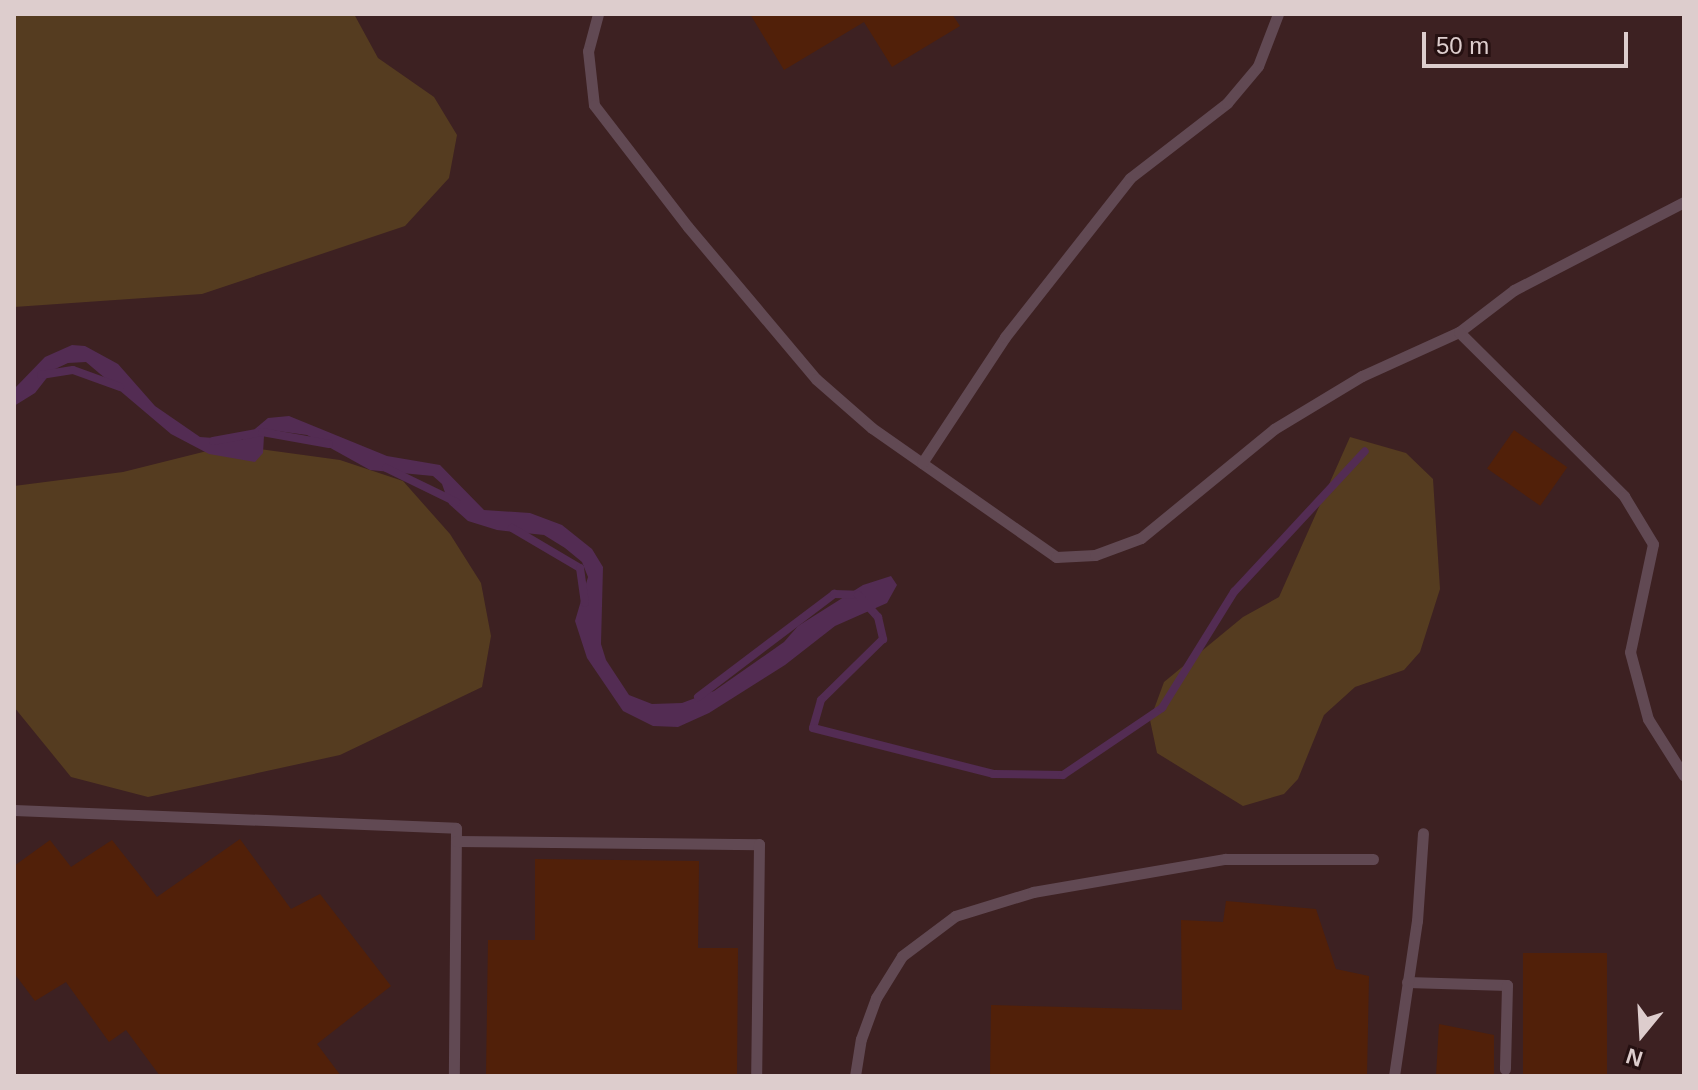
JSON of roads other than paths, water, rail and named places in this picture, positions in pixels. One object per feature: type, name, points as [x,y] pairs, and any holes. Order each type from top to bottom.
[{"type":"lane","points":[[598,14],[588,51],[594,105],[688,227],[816,379],[872,428],[1056,557],[1095,555],[1141,538],[1274,429],[1362,376],[1459,332],[1514,290],[1684,202]]},
{"type":"lane","points":[[922,463],[1005,337],[1120,189],[1227,103],[1258,66],[1278,14]]},
{"type":"lane","points":[[1459,332],[1614,486],[1653,544],[1630,652],[1648,719],[1684,776]]},
{"type":"lane","points":[[14,810],[456,828],[454,1076]]},
{"type":"lane","points":[[1394,1076],[1417,921],[1423,833]]},
{"type":"lane","points":[[456,841],[759,844],[756,1076]]},
{"type":"lane","points":[[855,1076],[861,1039],[882,988],[902,956],[955,916],[1033,892],[1225,859],[1373,859]]},
{"type":"lane","points":[[1407,982],[1507,985],[1505,1069]]},
{"type":"waterway","points":[[41,375],[73,370],[120,387]]},
{"type":"waterway","points":[[213,441],[262,432],[329,444]]},
{"type":"waterway","points":[[698,697],[834,594],[858,595],[878,617],[883,639],[821,700],[813,728],[993,774],[1063,775],[1162,708],[1234,592],[1365,451]]},
{"type":"waterway","points":[[386,468],[456,502]]},
{"type":"waterway","points":[[512,528],[580,568],[585,603]]}]
